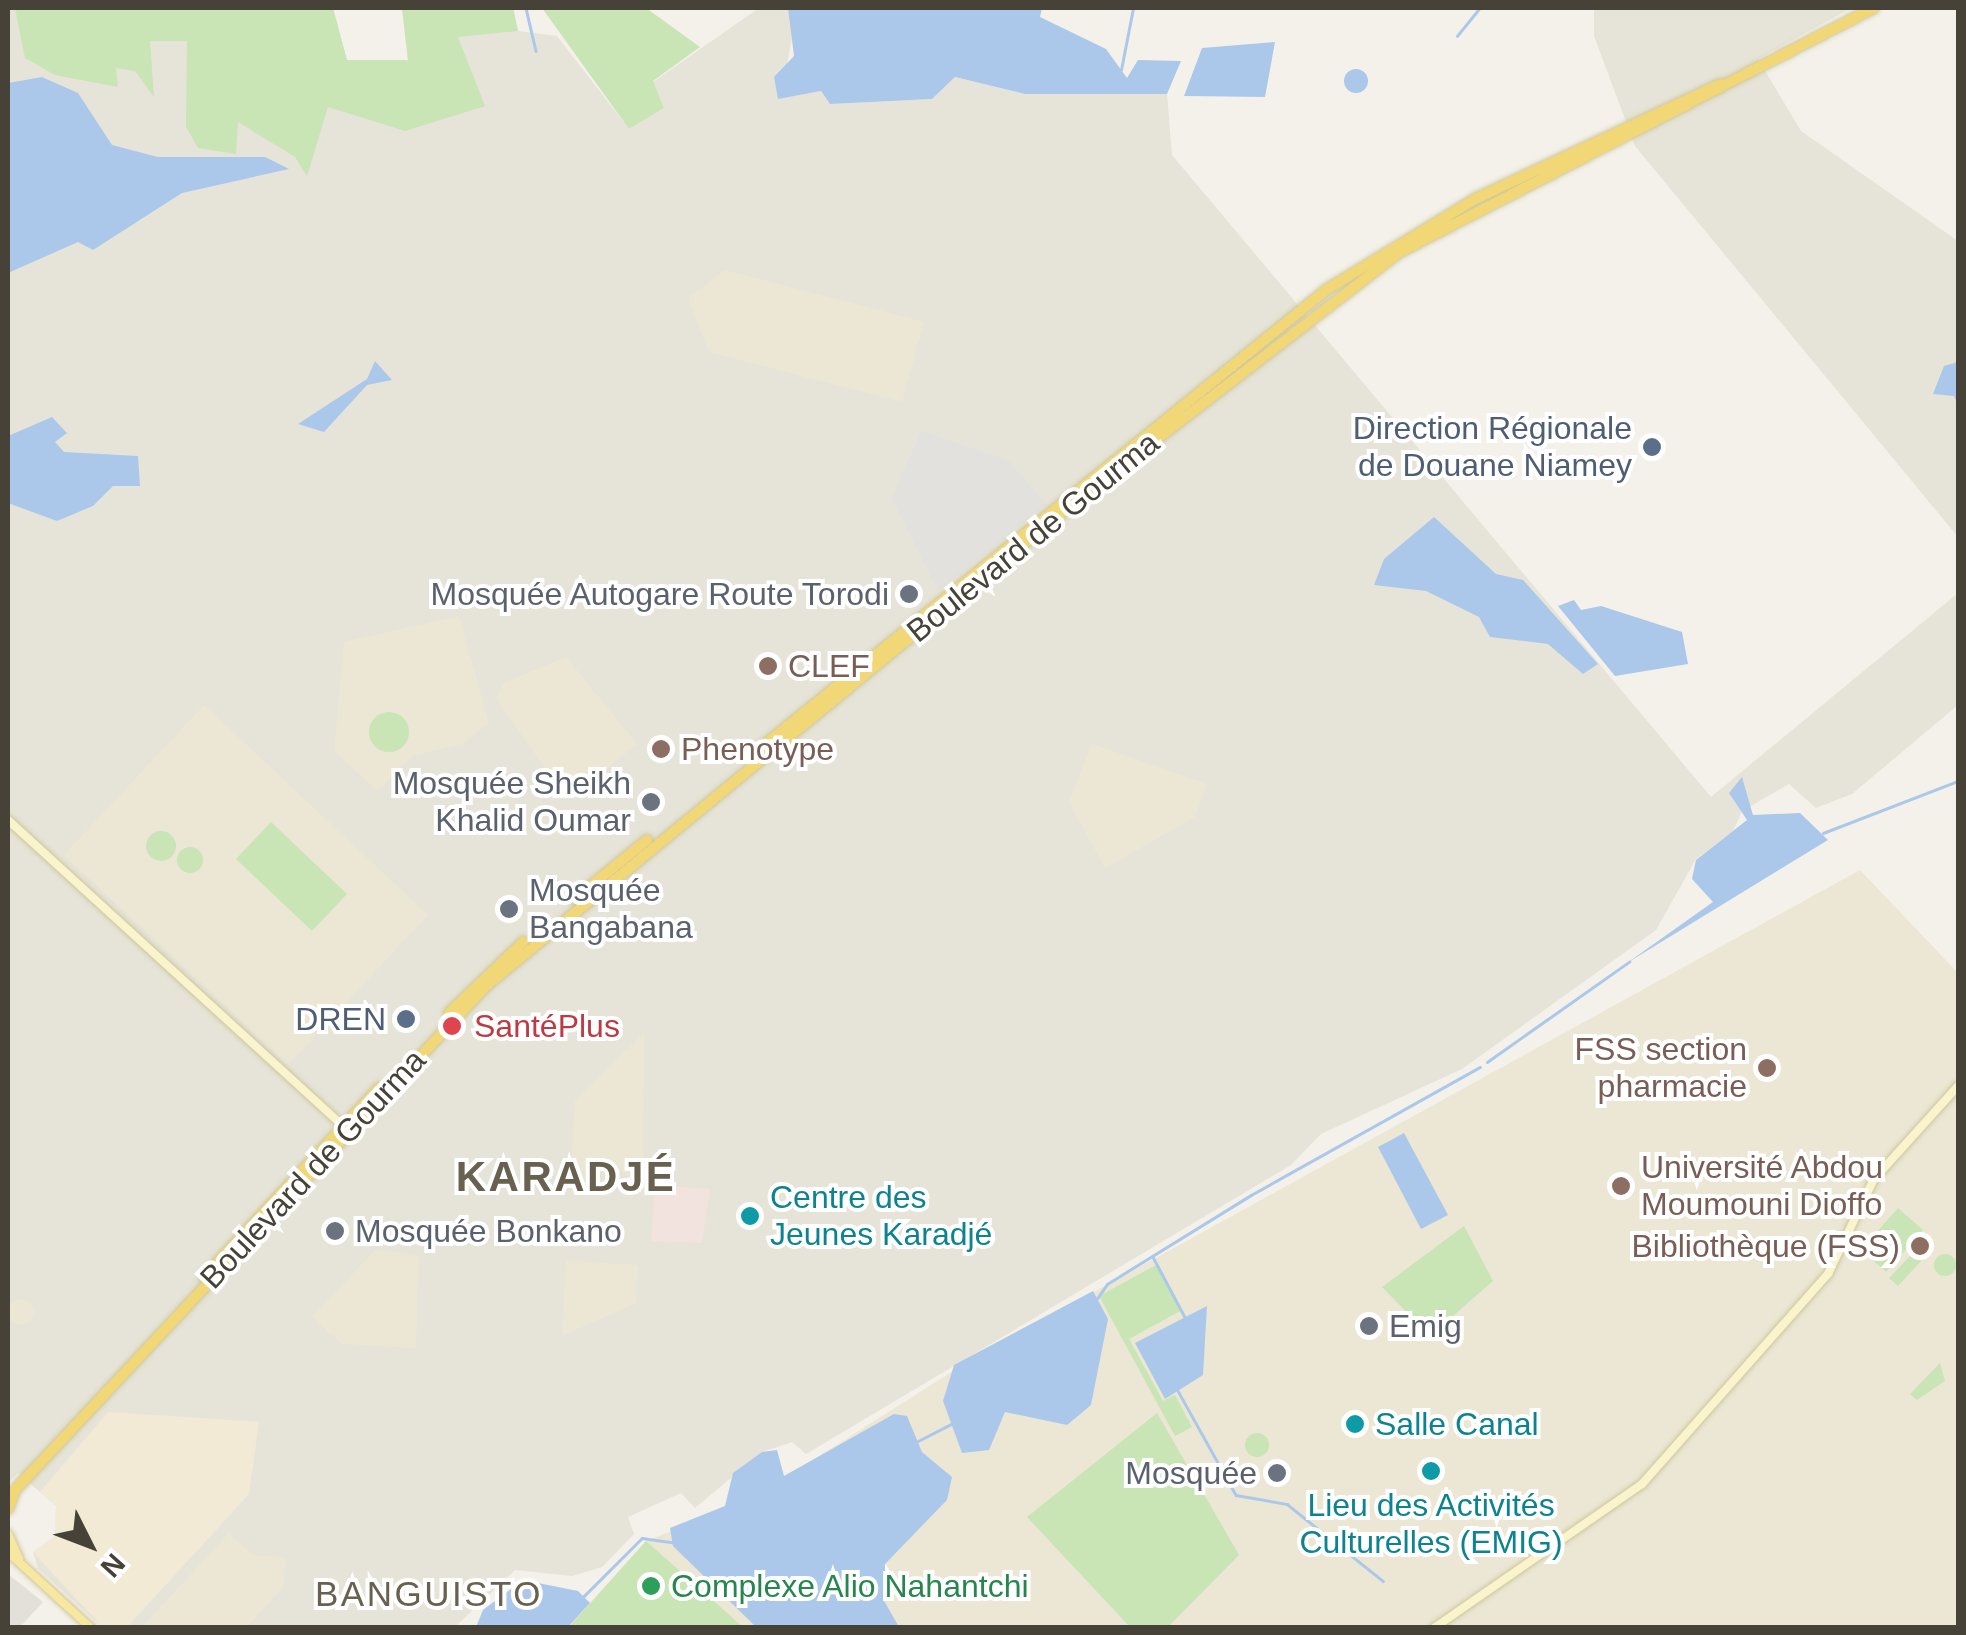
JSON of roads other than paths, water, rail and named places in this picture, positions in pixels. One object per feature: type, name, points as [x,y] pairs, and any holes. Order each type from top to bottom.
[{"type":"highway","name":"Boulevard de Gourma","points":[[1638,126],[1862,8]]},
{"type":"highway","name":"Boulevard de Gourma","points":[[8,1489],[475,997],[619,867],[1328,294],[1477,203],[1874,8]]},
{"type":"highway","name":"Boulevard de Gourma","points":[[8,1510],[15,1490],[346,1129]]},
{"type":"main road","points":[[8,1534],[19,1558]]},
{"type":"main road","points":[[8,1552],[19,1558],[91,1628]]},
{"type":"street","points":[[8,820],[346,1129]]},
{"type":"street","points":[[1434,1628],[1642,1484],[1825,1278],[1874,1179],[1958,1086]]},
{"type":"water","points":[[788,8],[1042,8],[1040,17],[1106,49],[1127,78],[1138,60],[1181,61],[1167,94],[1025,94],[955,77],[932,99],[830,104],[821,91],[778,99],[774,77],[794,56]]},
{"type":"water","points":[[1275,42],[1265,97],[1184,96],[1202,48]]},
{"type":"water","points":[[1356,69],[1365,72],[1365,90],[1356,93],[1347,90],[1344,81],[1347,72]]},
{"type":"water","points":[[42,77],[78,93],[112,145],[158,157],[265,157],[289,169],[182,193],[93,250],[78,242],[8,273],[8,83]]},
{"type":"water","points":[[375,361],[392,380],[367,385],[324,432],[298,424],[367,379]]},
{"type":"water","points":[[1958,362],[1958,406],[1954,396],[1933,394],[1944,366]]},
{"type":"water","points":[[52,417],[67,433],[55,442],[64,452],[138,456],[140,486],[113,486],[93,506],[57,521],[8,503],[8,436]]},
{"type":"water","points":[[1434,517],[1496,574],[1523,580],[1598,664],[1583,674],[1548,644],[1490,637],[1479,617],[1426,591],[1374,585],[1384,559]]},
{"type":"water","points":[[1574,600],[1581,610],[1601,606],[1682,632],[1688,664],[1615,676],[1558,606]]},
{"type":"water","points":[[1742,777],[1753,815],[1800,813],[1828,840],[1627,963],[1713,902],[1692,879],[1696,860],[1747,820],[1729,793]]},
{"type":"water","points":[[1404,1133],[1448,1215],[1421,1229],[1378,1147]]},
{"type":"water","points":[[1093,1291],[1108,1319],[1091,1405],[1067,1425],[1005,1412],[989,1450],[962,1453],[943,1401],[954,1365]]},
{"type":"water","points":[[1207,1306],[1203,1375],[1165,1399],[1135,1343]]},
{"type":"water","points":[[894,1414],[907,1416],[922,1452],[952,1477],[947,1500],[886,1563],[883,1599],[899,1627],[756,1627],[673,1546],[670,1528],[725,1506],[733,1473],[762,1452],[777,1450],[784,1476]]},
{"type":"water","points":[[523,1580],[578,1591],[590,1603],[568,1627],[476,1627],[483,1610]]},
{"type":"waterway","points":[[526,8],[536,51]]},
{"type":"waterway","points":[[1121,70],[1133,8]]},
{"type":"waterway","points":[[1457,36],[1480,8]]},
{"type":"waterway","points":[[1823,833],[1958,781]]},
{"type":"waterway","points":[[1487,1062],[1629,962]]},
{"type":"waterway","points":[[1096,1300],[1107,1284],[1251,1195],[1480,1067]]},
{"type":"waterway","points":[[1153,1257],[1186,1319]]},
{"type":"waterway","points":[[1177,1389],[1236,1495],[1287,1504],[1383,1581]]},
{"type":"waterway","points":[[918,1441],[951,1424]]},
{"type":"waterway","points":[[581,1599],[642,1538],[672,1542]]},
{"type":"place","name":"Direction Régionale de Douane Niamey","points":[[1652,447]]},
{"type":"place","name":"Mosquée Autogare Route Torodi","points":[[909,594]]},
{"type":"place","name":"CLEF","points":[[768,666]]},
{"type":"place","name":"Phenotype","points":[[661,749]]},
{"type":"place","name":"Mosquée Sheikh Khalid Oumar","points":[[651,802]]},
{"type":"place","name":"Mosquée Bangabana","points":[[509,909]]},
{"type":"place","name":"DREN","points":[[406,1019]]},
{"type":"place","name":"SantéPlus","points":[[452,1026]]},
{"type":"place","name":"FSS section pharmacie","points":[[1767,1068]]},
{"type":"place","name":"Université Abdou Moumouni Dioffo","points":[[1621,1186]]},
{"type":"place","name":"Centre des Jeunes Karadjé","points":[[750,1216]]},
{"type":"place","name":"Mosquée Bonkano","points":[[335,1231]]},
{"type":"place","name":"Bibliothèque (FSS)","points":[[1920,1246]]},
{"type":"place","name":"Emig","points":[[1369,1326]]},
{"type":"place","name":"Salle Canal","points":[[1355,1424]]},
{"type":"place","name":"Lieu des Activités Culturelles (EMIG)","points":[[1431,1471]]},
{"type":"place","name":"Mosquée","points":[[1277,1473]]},
{"type":"place","name":"Complexe Alio Nahantchi","points":[[651,1586]]},
{"type":"district","name":"KARADJÉ","points":[[566,1177]]},
{"type":"district","name":"BANGUISTO","points":[[429,1594]]}]
